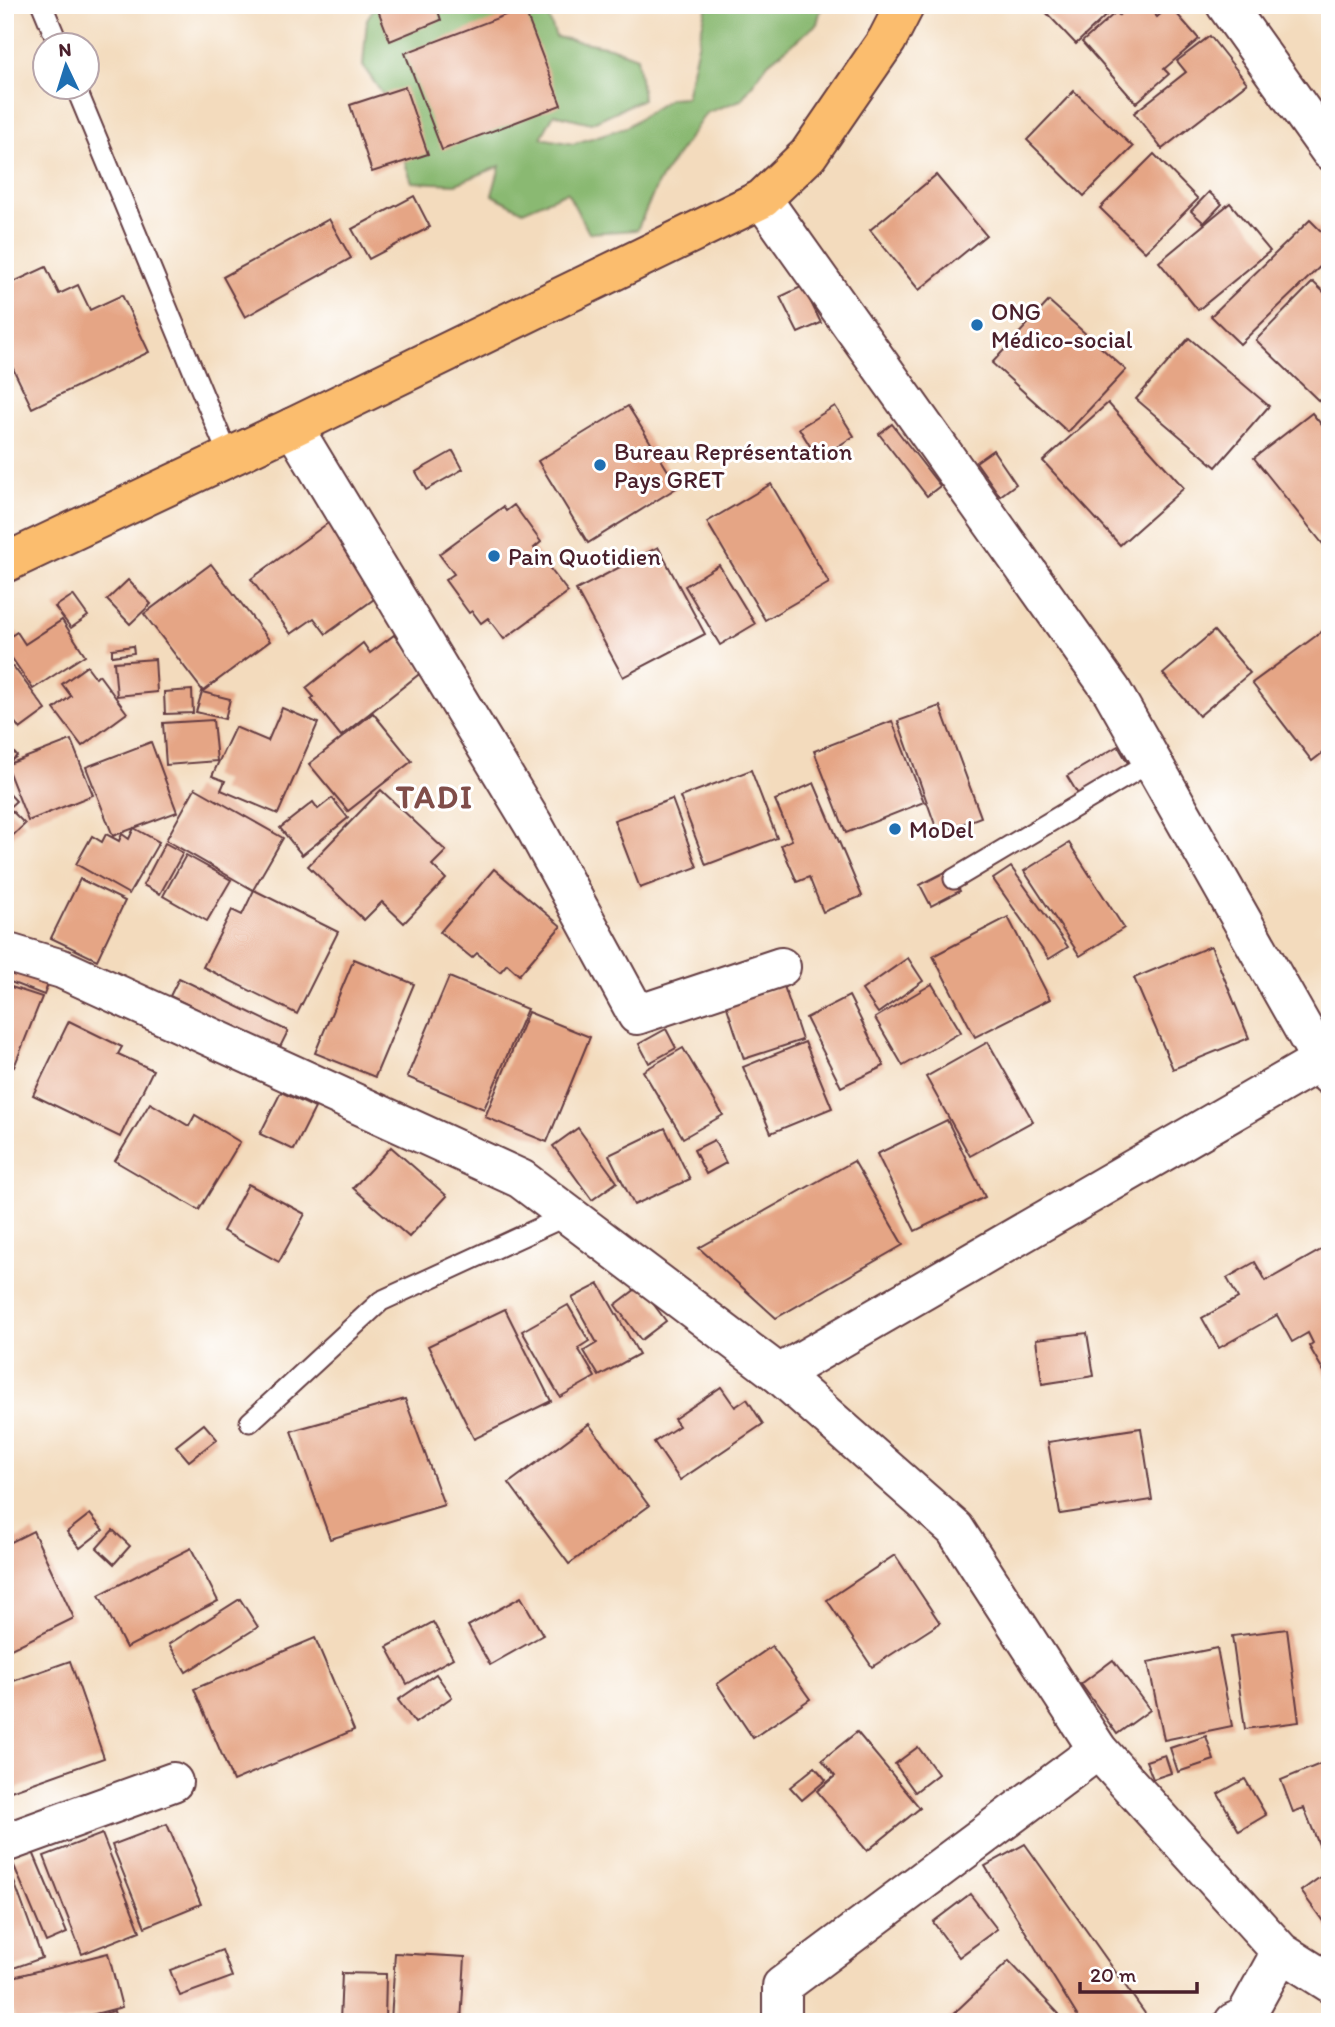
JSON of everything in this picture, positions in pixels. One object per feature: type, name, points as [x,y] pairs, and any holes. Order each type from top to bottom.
[{"type":"main road","points":[[5,563],[293,427],[762,199],[808,155],[887,40],[905,5]]},
{"type":"street","points":[[1226,5],[1330,151]]},
{"type":"street","points":[[762,199],[1112,691],[1325,1068],[779,1374]]},
{"type":"street","points":[[293,427],[533,824],[637,1015],[780,967]]},
{"type":"street","points":[[5,952],[62,969],[521,1179],[779,1374],[955,1529],[1098,1749],[1281,1952],[1330,1983]]},
{"type":"street","points":[[782,2022],[782,1986],[1098,1749]]},
{"type":"street","points":[[5,1843],[173,1782]]},
{"type":"street","points":[[1234,2022],[1245,2017],[1281,1952]]},
{"type":"lane","points":[[42,5],[53,32]]},
{"type":"lane","points":[[82,102],[229,457]]},
{"type":"lane","points":[[954,879],[1152,761]]},
{"type":"lane","points":[[250,1422],[381,1301],[568,1215]]},
{"type":"green space","points":[[376,5],[544,5],[556,37],[610,47],[637,57],[643,99],[591,123],[554,114],[541,138],[573,144],[626,127],[670,98],[686,97],[707,5],[822,5],[817,24],[768,63],[741,100],[706,113],[658,183],[637,230],[589,233],[567,192],[523,211],[492,195],[500,166],[456,184],[412,182],[398,144],[390,105],[363,66],[367,19]]},
{"type":"building","points":[[376,5],[436,5],[441,20],[390,41]]},
{"type":"building","points":[[1039,5],[1117,5],[1076,44]]},
{"type":"building","points":[[1130,5],[1147,5],[1157,17],[1170,6],[1199,39],[1164,69],[1169,74],[1136,103],[1082,42],[1116,12],[1119,15]]},
{"type":"building","points":[[524,8],[561,105],[442,150],[405,53]]},
{"type":"building","points":[[1210,36],[1247,83],[1162,149],[1134,113],[1186,72],[1177,61]]},
{"type":"building","points":[[405,87],[428,154],[372,172],[350,105]]},
{"type":"building","points":[[1074,91],[1133,147],[1084,196],[1027,140]]},
{"type":"building","points":[[1154,154],[1198,199],[1145,252],[1100,208]]},
{"type":"building","points":[[936,175],[986,235],[919,290],[870,230]]},
{"type":"building","points":[[1209,192],[1222,204],[1204,223],[1191,211]]},
{"type":"building","points":[[414,196],[430,227],[369,259],[352,229]]},
{"type":"building","points":[[1230,203],[1270,251],[1198,310],[1159,262]]},
{"type":"building","points":[[329,219],[351,258],[245,317],[223,277]]},
{"type":"building","points":[[1310,220],[1330,240],[1330,257],[1240,344],[1211,316]]},
{"type":"building","points":[[46,267],[59,294],[78,285],[90,310],[122,295],[149,352],[32,408],[5,352],[5,286]]},
{"type":"building","points":[[1313,282],[1330,298],[1330,392],[1320,402],[1256,340]]},
{"type":"building","points":[[803,286],[821,323],[798,333],[780,297]]},
{"type":"building","points":[[1049,301],[1126,370],[1068,432],[992,363]]},
{"type":"building","points":[[1189,338],[1269,406],[1216,467],[1136,399]]},
{"type":"building","points":[[1108,403],[1184,488],[1120,545],[1043,461]]},
{"type":"building","points":[[628,406],[678,487],[588,543],[538,461]]},
{"type":"building","points":[[835,406],[854,436],[818,459],[799,428]]},
{"type":"building","points":[[1312,413],[1330,435],[1330,553],[1254,458]]},
{"type":"building","points":[[892,424],[940,486],[927,496],[879,434]]},
{"type":"building","points":[[993,450],[1016,484],[1000,496],[976,462]]},
{"type":"building","points":[[453,451],[463,469],[426,490],[416,472]]},
{"type":"building","points":[[771,484],[829,583],[765,620],[707,522]]},
{"type":"building","points":[[514,505],[541,542],[534,548],[568,592],[504,639],[488,618],[481,623],[472,611],[469,613],[445,580],[454,574],[439,554],[503,507],[506,511]]},
{"type":"building","points":[[328,523],[385,591],[326,634],[314,618],[291,634],[251,579]]},
{"type":"building","points":[[658,547],[705,634],[623,677],[576,590]]},
{"type":"building","points":[[211,564],[270,641],[203,691],[144,614]]},
{"type":"building","points":[[719,565],[755,624],[720,645],[685,586]]},
{"type":"building","points":[[128,580],[151,604],[130,624],[107,600]]},
{"type":"building","points":[[73,595],[88,616],[71,628],[55,607]]},
{"type":"building","points":[[62,620],[85,655],[33,689],[5,648],[5,640],[17,632],[25,644]]},
{"type":"building","points":[[1324,630],[1330,637],[1330,747],[1312,761],[1252,683]]},
{"type":"building","points":[[1214,631],[1250,673],[1199,716],[1163,674]]},
{"type":"building","points":[[394,635],[423,671],[341,736],[311,699],[314,697],[306,688],[363,643],[370,653]]},
{"type":"building","points":[[133,646],[134,653],[112,656],[112,649]]},
{"type":"building","points":[[155,659],[157,692],[117,696],[114,662]]},
{"type":"building","points":[[13,666],[46,710],[20,729],[5,709],[5,672]]},
{"type":"building","points":[[87,666],[96,678],[99,675],[127,713],[82,746],[54,709],[71,696],[62,684]]},
{"type":"building","points":[[192,690],[193,713],[165,714],[164,692]]},
{"type":"building","points":[[202,692],[230,699],[225,719],[196,712]]},
{"type":"building","points":[[940,706],[981,817],[938,833],[898,721]]},
{"type":"building","points":[[282,708],[318,723],[278,814],[221,790],[225,781],[212,776],[235,727],[268,741]]},
{"type":"building","points":[[373,713],[412,761],[348,811],[309,764]]},
{"type":"building","points":[[213,720],[217,761],[166,765],[163,723]]},
{"type":"building","points":[[892,721],[924,802],[846,833],[814,751]]},
{"type":"building","points":[[71,740],[93,795],[28,821],[6,765]]},
{"type":"building","points":[[5,742],[17,756],[5,765]]},
{"type":"building","points":[[151,742],[177,812],[113,836],[86,767]]},
{"type":"building","points":[[1118,746],[1132,770],[1081,799],[1067,776]]},
{"type":"building","points":[[751,770],[777,838],[706,865],[680,797]]},
{"type":"building","points":[[814,783],[862,896],[823,912],[809,877],[797,882],[781,845],[792,840],[775,800]]},
{"type":"building","points":[[195,788],[283,838],[253,890],[166,840]]},
{"type":"building","points":[[5,789],[16,801],[5,811]]},
{"type":"building","points":[[381,790],[446,851],[432,865],[446,879],[404,923],[382,902],[364,920],[308,866]]},
{"type":"building","points":[[332,798],[348,818],[302,855],[280,828],[313,802],[318,809]]},
{"type":"building","points":[[672,799],[697,867],[640,888],[614,820]]},
{"type":"building","points":[[9,808],[25,824],[9,839],[5,835],[5,812]]},
{"type":"building","points":[[134,828],[159,842],[129,894],[76,864],[92,836],[102,842],[106,834],[119,841],[122,834],[129,839]]},
{"type":"building","points":[[165,843],[183,853],[160,894],[143,885]]},
{"type":"building","points":[[1069,843],[1124,928],[1080,956],[1024,871]]},
{"type":"building","points":[[186,855],[231,880],[207,921],[163,896]]},
{"type":"building","points":[[1011,867],[1068,947],[1049,959],[993,879]]},
{"type":"building","points":[[494,869],[561,926],[519,975],[507,964],[500,972],[477,953],[472,958],[440,932]]},
{"type":"building","points":[[949,870],[960,891],[931,906],[920,885]]},
{"type":"building","points":[[80,879],[125,901],[97,960],[51,938]]},
{"type":"building","points":[[254,890],[338,932],[297,1014],[203,967],[232,910],[242,915]]},
{"type":"building","points":[[1008,917],[1050,999],[975,1037],[933,956]]},
{"type":"building","points":[[1211,946],[1249,1038],[1173,1069],[1134,978]]},
{"type":"building","points":[[908,958],[923,981],[878,1013],[862,990]]},
{"type":"building","points":[[354,959],[414,984],[375,1077],[315,1053]]},
{"type":"building","points":[[5,965],[49,981],[44,995],[5,980]]},
{"type":"building","points":[[449,977],[527,1009],[484,1109],[407,1077]]},
{"type":"building","points":[[179,978],[288,1031],[279,1049],[170,996]]},
{"type":"building","points":[[932,984],[961,1032],[903,1066],[875,1018]]},
{"type":"building","points":[[5,985],[42,997],[14,1067],[5,1061]]},
{"type":"building","points":[[784,986],[802,1040],[744,1059],[726,1004]]},
{"type":"building","points":[[849,996],[884,1066],[841,1087],[806,1018]]},
{"type":"building","points":[[528,1012],[590,1037],[547,1142],[485,1117]]},
{"type":"building","points":[[69,1021],[122,1047],[118,1054],[153,1070],[120,1137],[33,1095]]},
{"type":"building","points":[[666,1029],[676,1048],[649,1063],[639,1044]]},
{"type":"building","points":[[805,1042],[832,1108],[771,1133],[743,1067]]},
{"type":"building","points":[[988,1042],[1033,1121],[970,1156],[926,1077]]},
{"type":"building","points":[[683,1048],[723,1115],[683,1138],[643,1071]]},
{"type":"building","points":[[281,1092],[315,1108],[294,1150],[260,1134]]},
{"type":"building","points":[[150,1103],[189,1126],[195,1115],[240,1142],[199,1210],[115,1161]]},
{"type":"building","points":[[947,1120],[985,1197],[915,1231],[877,1154]]},
{"type":"building","points":[[578,1128],[617,1182],[592,1200],[553,1146]]},
{"type":"building","points":[[665,1128],[690,1179],[634,1205],[609,1155]]},
{"type":"building","points":[[714,1140],[726,1163],[706,1174],[694,1150]]},
{"type":"building","points":[[391,1147],[447,1196],[409,1237],[353,1188]]},
{"type":"building","points":[[854,1161],[903,1245],[776,1318],[699,1248]]},
{"type":"building","points":[[248,1184],[305,1214],[279,1262],[223,1231]]},
{"type":"building","points":[[1330,1245],[1330,1382],[1309,1346],[1313,1343],[1308,1333],[1292,1342],[1277,1315],[1219,1348],[1202,1318],[1238,1298],[1227,1278],[1255,1262],[1266,1281]]},
{"type":"building","points":[[599,1284],[639,1354],[599,1376],[584,1351],[597,1343],[572,1298]]},
{"type":"building","points":[[640,1286],[666,1321],[641,1340],[615,1305]]},
{"type":"building","points":[[568,1305],[589,1341],[578,1348],[595,1377],[560,1397],[522,1331]]},
{"type":"building","points":[[505,1309],[551,1401],[474,1439],[428,1346]]},
{"type":"building","points":[[1087,1333],[1094,1376],[1042,1384],[1036,1339]]},
{"type":"building","points":[[721,1387],[735,1407],[747,1399],[763,1424],[680,1480],[654,1442],[679,1426],[674,1419]]},
{"type":"building","points":[[405,1399],[444,1505],[330,1539],[291,1431]]},
{"type":"building","points":[[204,1424],[217,1439],[189,1461],[176,1446]]},
{"type":"building","points":[[589,1424],[649,1506],[569,1564],[509,1483]]},
{"type":"building","points":[[1141,1428],[1152,1500],[1060,1514],[1048,1442]]},
{"type":"building","points":[[90,1514],[103,1530],[80,1548],[67,1532]]},
{"type":"building","points":[[113,1530],[130,1546],[114,1564],[97,1548]]},
{"type":"building","points":[[33,1531],[74,1618],[5,1652],[5,1545]]},
{"type":"building","points":[[191,1548],[218,1601],[126,1648],[99,1595]]},
{"type":"building","points":[[895,1555],[940,1623],[872,1667],[827,1600]]},
{"type":"building","points":[[521,1597],[543,1635],[490,1665],[468,1626]]},
{"type":"building","points":[[240,1599],[258,1627],[186,1672],[169,1644]]},
{"type":"building","points":[[433,1622],[453,1658],[407,1684],[387,1647]]},
{"type":"building","points":[[1287,1629],[1299,1722],[1245,1729],[1232,1636]]},
{"type":"building","points":[[315,1638],[354,1730],[233,1781],[194,1689]]},
{"type":"building","points":[[772,1646],[810,1699],[753,1738],[717,1684]]},
{"type":"building","points":[[1217,1648],[1232,1726],[1164,1740],[1148,1662]]},
{"type":"building","points":[[1326,1651],[1330,1651],[1330,1696],[1328,1696]]},
{"type":"building","points":[[1113,1660],[1150,1710],[1117,1734],[1081,1684]]},
{"type":"building","points":[[70,1661],[104,1758],[8,1792],[5,1786],[5,1684]]},
{"type":"building","points":[[436,1674],[452,1697],[415,1723],[398,1700]]},
{"type":"building","points":[[857,1732],[920,1808],[867,1851],[817,1791],[835,1776],[822,1760]]},
{"type":"building","points":[[1206,1736],[1214,1760],[1178,1772],[1170,1748]]},
{"type":"building","points":[[918,1747],[938,1774],[915,1792],[895,1764]]},
{"type":"building","points":[[1165,1755],[1171,1773],[1153,1779],[1146,1761]]},
{"type":"building","points":[[1330,1760],[1330,1860],[1326,1862],[1304,1808],[1293,1812],[1281,1780]]},
{"type":"building","points":[[815,1767],[826,1780],[802,1800],[790,1787]]},
{"type":"building","points":[[1245,1779],[1266,1815],[1239,1831],[1218,1794]]},
{"type":"building","points":[[167,1824],[201,1904],[145,1927],[112,1845]]},
{"type":"building","points":[[102,1834],[140,1931],[82,1954],[44,1856]]},
{"type":"building","points":[[1025,1844],[1151,2022],[1081,2022],[985,1866]]},
{"type":"building","points":[[33,1852],[67,1933],[46,1942],[12,1861]]},
{"type":"building","points":[[1330,1870],[1330,1931],[1301,1891]]},
{"type":"building","points":[[12,1876],[42,1958],[5,1971],[5,1878]]},
{"type":"building","points":[[970,1894],[997,1929],[959,1957],[933,1922]]},
{"type":"building","points":[[222,1950],[232,1977],[180,1996],[170,1970]]},
{"type":"building","points":[[108,1953],[122,2007],[64,2022],[15,2022],[5,1979]]},
{"type":"building","points":[[395,1953],[465,1957],[461,2022],[391,2022]]},
{"type":"building","points":[[1009,1961],[1059,2014],[1051,2022],[951,2022],[948,2019]]},
{"type":"building","points":[[342,1973],[386,1974],[385,2022],[340,2022]]},
{"type":"building","points":[[114,2011],[117,2022],[79,2022],[79,2021]]},
{"type":"place","name":"ONG Médico-social","points":[[977,325]]},
{"type":"place","name":"Bureau Représentation Pays GRET","points":[[600,465]]},
{"type":"place","name":"Pain Quotidien","points":[[494,556]]},
{"type":"place","name":"MoDel","points":[[895,829]]},
{"type":"district","name":"TADI","points":[[435,797]]}]
